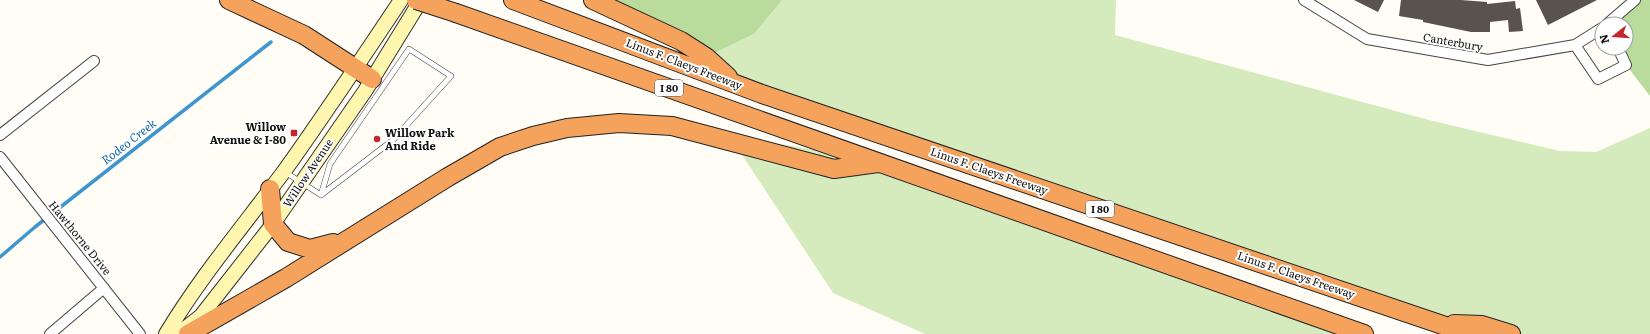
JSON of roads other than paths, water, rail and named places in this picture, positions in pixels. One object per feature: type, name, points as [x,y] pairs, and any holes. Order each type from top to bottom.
[{"type":"highway","points":[[229,0],[304,35],[372,79]]},
{"type":"highway","name":"I 80","points":[[416,0],[883,163],[1364,334]]},
{"type":"highway","name":"Linus F. Claeys Freeway","points":[[513,0],[762,94],[1469,334]]},
{"type":"highway","points":[[593,0],[681,41],[706,57],[734,83]]},
{"type":"highway","points":[[188,334],[286,278],[448,177],[500,147],[533,136],[567,128],[619,123],[672,126],[834,169],[883,163]]},
{"type":"highway","points":[[270,189],[273,224],[288,242],[310,249],[348,240]]},
{"type":"highway","points":[[1439,323],[1482,325],[1511,334]]},
{"type":"main road","name":"Willow Avenue","points":[[166,334],[183,305],[284,171],[356,68],[401,0]]},
{"type":"main road","name":"Willow Avenue","points":[[178,334],[201,316],[273,224],[372,79],[421,0]]},
{"type":"street","name":"Canterbury","points":[[1304,0],[1367,39],[1488,60],[1576,45],[1594,33]]},
{"type":"street","points":[[1616,16],[1635,0]]},
{"type":"street","points":[[1576,45],[1598,79],[1626,65],[1622,56]]},
{"type":"street","points":[[0,135],[94,61]]},
{"type":"street","name":"Hawthorne Drive","points":[[0,157],[140,334]]},
{"type":"street","points":[[50,334],[104,288]]},
{"type":"lane","points":[[409,49],[451,76],[393,140],[321,195],[330,164],[409,49]]},
{"type":"lane","points":[[284,171],[321,195]]},
{"type":"waterway","name":"Rodeo Creek","points":[[0,257],[35,227],[271,42]]},
{"type":"place","name":"Willow Avenue & I-80","points":[[294,133]]},
{"type":"place","name":"Willow Park And Ride","points":[[377,139]]}]
